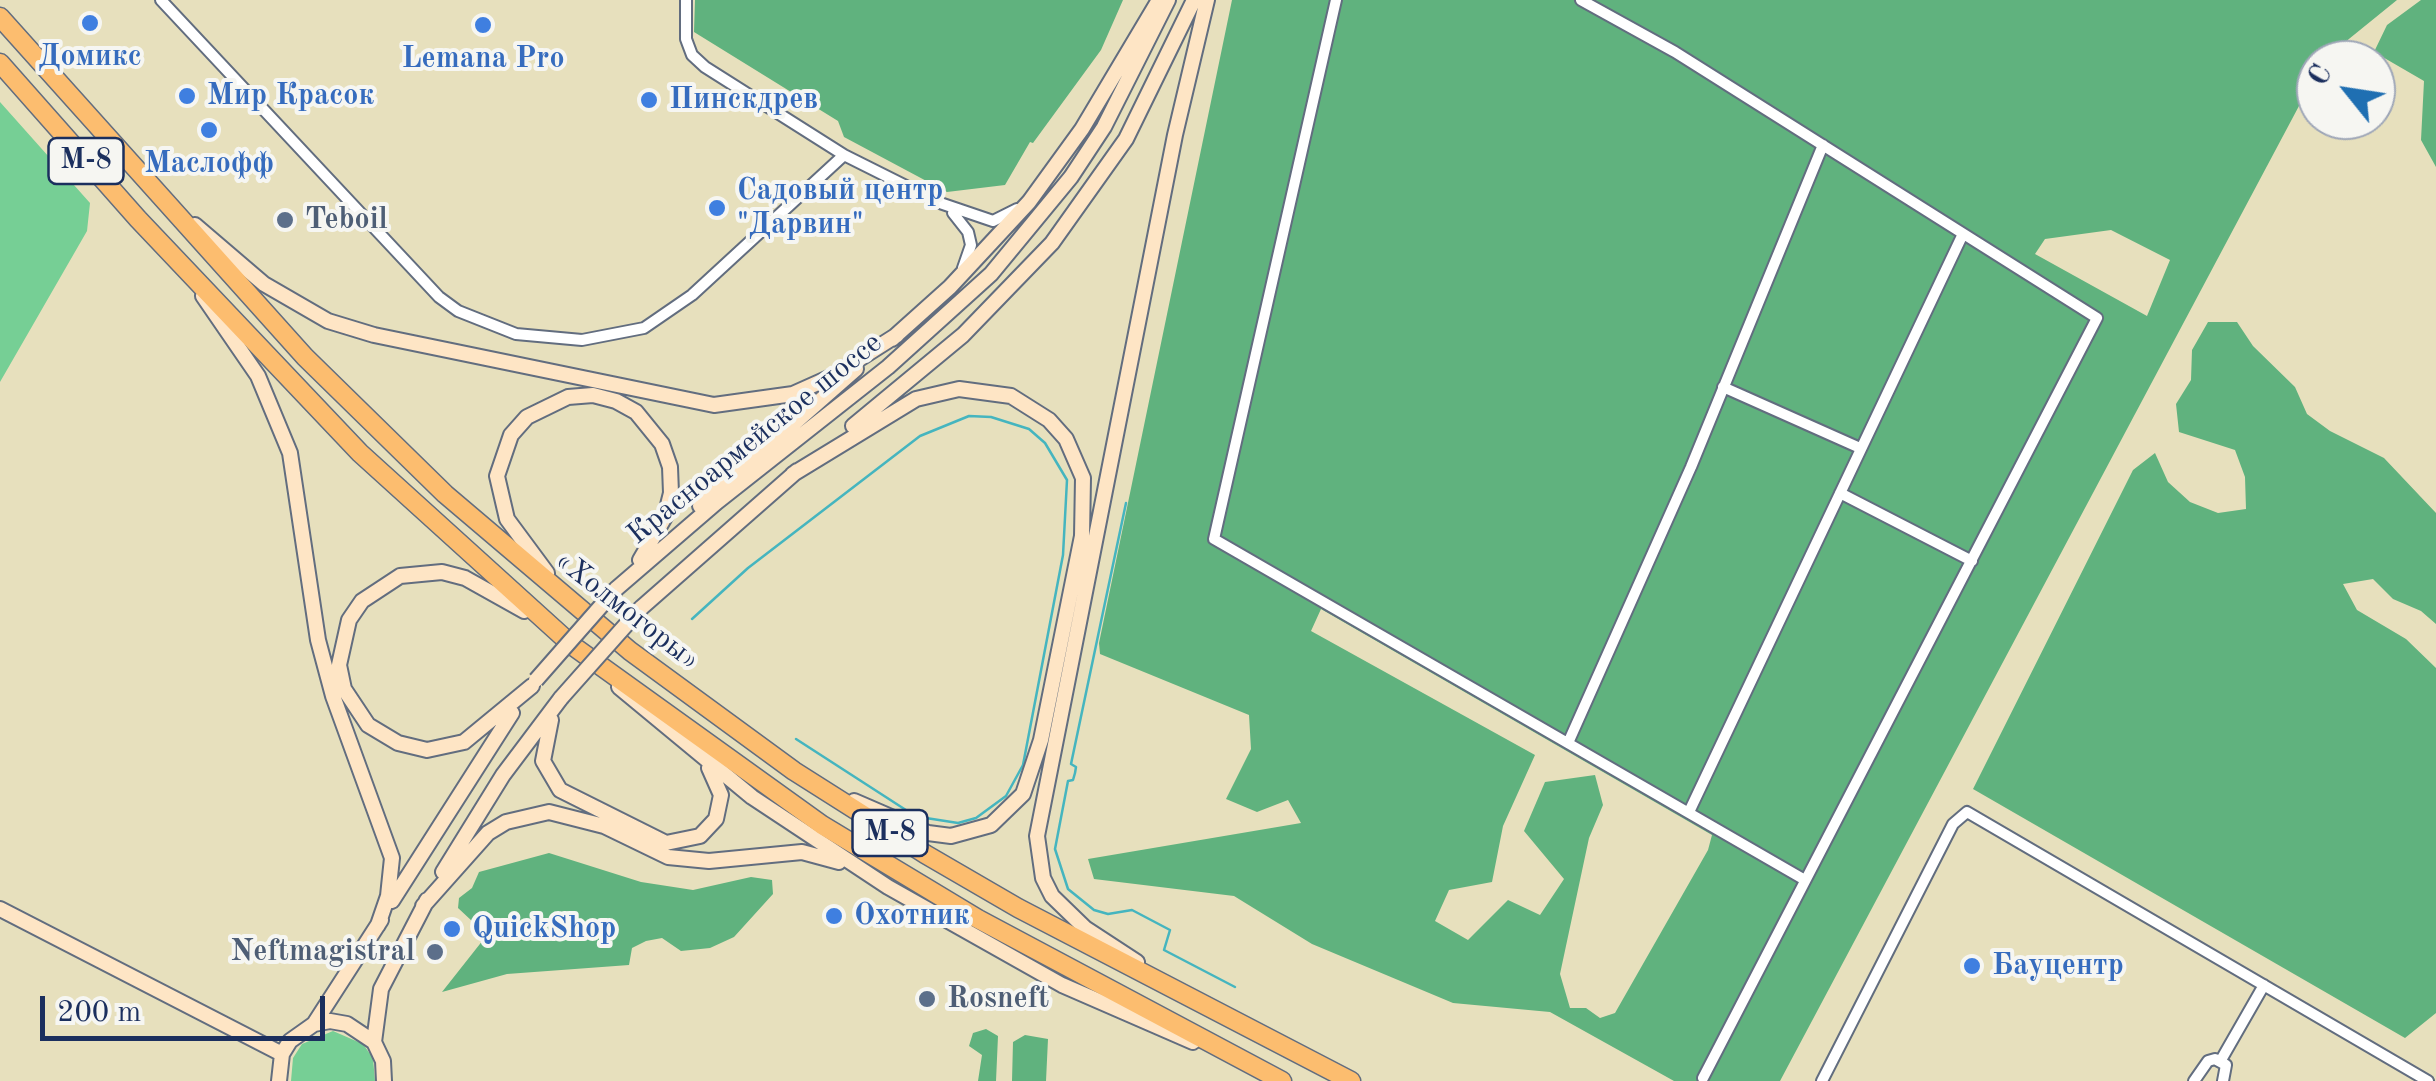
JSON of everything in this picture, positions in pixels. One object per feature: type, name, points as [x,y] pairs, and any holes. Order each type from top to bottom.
[{"type":"highway","name":"«Холмогоры»","points":[[0,16],[305,357],[445,494],[596,625],[794,771],[1018,908],[1351,1081]]},
{"type":"highway","name":"«Холмогоры»","points":[[0,63],[360,453],[577,649],[838,835],[978,919],[1282,1081]]},
{"type":"main road","points":[[655,554],[723,481],[950,286],[1029,202],[1082,129],[1159,0]]},
{"type":"main road","name":"Красноармейское шоссе","points":[[282,1054],[301,1031],[314,1024],[478,760],[534,683],[619,587],[655,554],[888,367],[991,274],[1088,152],[1132,79],[1168,0]]},
{"type":"main road","name":"Красноармейское шоссе","points":[[423,906],[503,776],[561,698],[642,608],[793,474],[963,335],[1052,244],[1126,139],[1194,0]]},
{"type":"main road","points":[[1206,1006],[1066,913],[1043,878],[1037,836],[1167,173],[1207,0]]},
{"type":"main road","points":[[147,184],[264,284],[292,304],[328,321],[668,398],[714,405],[793,394],[831,377],[896,335]]},
{"type":"main road","points":[[175,256],[258,376],[290,453],[318,640],[333,696],[392,858],[388,896],[378,925]]},
{"type":"main road","points":[[793,474],[916,399],[959,389],[986,390],[1030,406],[1066,439],[1083,478],[1086,504],[1034,771],[1010,811],[973,832],[928,834],[794,771]]},
{"type":"main road","points":[[596,625],[522,543],[498,497],[496,476],[506,445],[526,418],[546,404],[593,395],[616,400],[636,412],[662,444],[670,467],[666,516],[619,587]]},
{"type":"main road","points":[[534,683],[464,742],[427,750],[411,748],[381,736],[354,710],[344,690],[341,643],[362,601],[382,584],[422,572],[442,572],[488,588],[577,649],[695,753],[867,874],[1062,985],[1236,1058]]},
{"type":"main road","points":[[561,698],[542,748],[550,778],[575,800],[649,836],[666,842],[688,842],[716,819],[719,784],[695,753]]},
{"type":"main road","points":[[374,1042],[382,989],[423,906],[488,833],[506,822],[548,812],[604,826],[668,857],[709,861],[802,852],[867,874]]},
{"type":"main road","points":[[0,910],[282,1054],[279,1081]]},
{"type":"main road","points":[[314,1024],[347,1024],[374,1042],[383,1061],[384,1081]]},
{"type":"street","points":[[162,0],[439,298],[490,326],[516,334],[582,340],[644,328],[692,295],[844,155]]},
{"type":"street","points":[[686,0],[686,39],[692,55],[704,68],[844,155],[940,203],[993,221],[1029,202]]},
{"type":"street","points":[[1336,0],[1214,539],[1805,880]]},
{"type":"street","points":[[1582,0],[1674,52],[2097,318],[1703,1078]]},
{"type":"street","points":[[1568,743],[1823,145]]},
{"type":"street","points":[[940,203],[960,219],[972,245],[950,286]]},
{"type":"street","points":[[1689,812],[1962,236]]},
{"type":"street","points":[[1723,387],[1860,448]]},
{"type":"street","points":[[1840,492],[1972,561]]},
{"type":"street","points":[[1822,1081],[1952,824],[1968,812],[2428,1081]]},
{"type":"street","points":[[2221,1060],[2264,985]]},
{"type":"street","points":[[2194,1081],[2208,1061],[2221,1060]]},
{"type":"street","points":[[2221,1060],[2226,1072],[2223,1081]]},
{"type":"green space","points":[[695,0],[1123,0],[1101,50],[1030,142],[1005,185],[947,192],[844,137],[838,121],[694,32]]},
{"type":"green space","points":[[1232,0],[2397,0],[2348,40],[2296,40],[2296,112],[1780,1081],[1674,1081],[1550,1012],[1453,1003],[1312,944],[1234,896],[1094,879],[1088,859],[1301,823],[1288,800],[1257,812],[1226,799],[1251,749],[1249,715],[1100,654],[1099,643]],"holes":[[[2111,230],[2170,260],[2147,316],[2035,254],[2045,239]],[[1321,609],[1712,835],[1708,850],[1615,1013],[1600,1018],[1586,1008],[1570,1008],[1560,974],[1589,838],[1603,805],[1595,775],[1545,782],[1524,831],[1564,879],[1540,915],[1508,900],[1468,940],[1435,921],[1449,890],[1492,882],[1503,826],[1535,755],[1311,631]]]},
{"type":"green space","points":[[2421,0],[2436,0],[2436,167],[2421,140],[2424,81],[2396,65],[2396,40],[2380,40],[2387,25]]},
{"type":"green space","points":[[0,102],[90,203],[87,231],[0,382]]},
{"type":"green space","points":[[2208,322],[2237,322],[2253,346],[2295,387],[2307,414],[2330,431],[2384,458],[2436,513],[2436,624],[2421,611],[2393,599],[2373,579],[2343,584],[2357,610],[2406,639],[2436,668],[2436,1013],[2405,1038],[1973,789],[2133,470],[2155,453],[2168,482],[2190,502],[2218,513],[2246,509],[2245,477],[2235,450],[2179,432],[2176,404],[2191,380],[2192,350]]},
{"type":"green space","points":[[549,853],[641,882],[693,890],[751,877],[772,880],[773,894],[734,937],[710,948],[681,951],[662,938],[632,948],[629,965],[507,974],[442,992],[487,935],[458,908],[459,898],[472,888],[479,872]]},
{"type":"green space","points":[[986,1029],[998,1036],[996,1081],[978,1081],[982,1055],[969,1046],[973,1033]]},
{"type":"green space","points":[[333,1031],[363,1044],[373,1058],[375,1081],[291,1081],[293,1058],[302,1044]]},
{"type":"green space","points":[[1025,1035],[1048,1039],[1046,1081],[1012,1081],[1013,1042]]},
{"type":"waterway","points":[[692,619],[748,568],[920,436],[969,416],[991,417],[1029,429],[1045,443],[1067,480],[1063,555],[1023,765],[1006,796],[976,818],[958,823],[926,818],[909,812],[796,739]]},
{"type":"waterway","points":[[1075,773],[1076,767],[1071,764],[1126,503]]},
{"type":"waterway","points":[[1075,773],[1073,780],[1068,781],[1055,849],[1068,889],[1094,910],[1108,914],[1132,910],[1170,930],[1164,950],[1235,987]]},
{"type":"place","name":"Домикс","points":[[90,23]]},
{"type":"place","name":"Lemana Pro","points":[[483,25]]},
{"type":"place","name":"Мир Красок","points":[[187,96]]},
{"type":"place","name":"Пинскдрев","points":[[649,100]]},
{"type":"place","name":"Маслофф","points":[[209,130]]},
{"type":"place","name":"Садовый центр \"Дарвин\"","points":[[717,208]]},
{"type":"place","name":"Teboil","points":[[285,220]]},
{"type":"place","name":"Охотник","points":[[834,916]]},
{"type":"place","name":"QuickShop","points":[[452,929]]},
{"type":"place","name":"Neftmagistral","points":[[435,952]]},
{"type":"place","name":"Бауцентр","points":[[1972,966]]},
{"type":"place","name":"Rosneft","points":[[927,999]]}]
